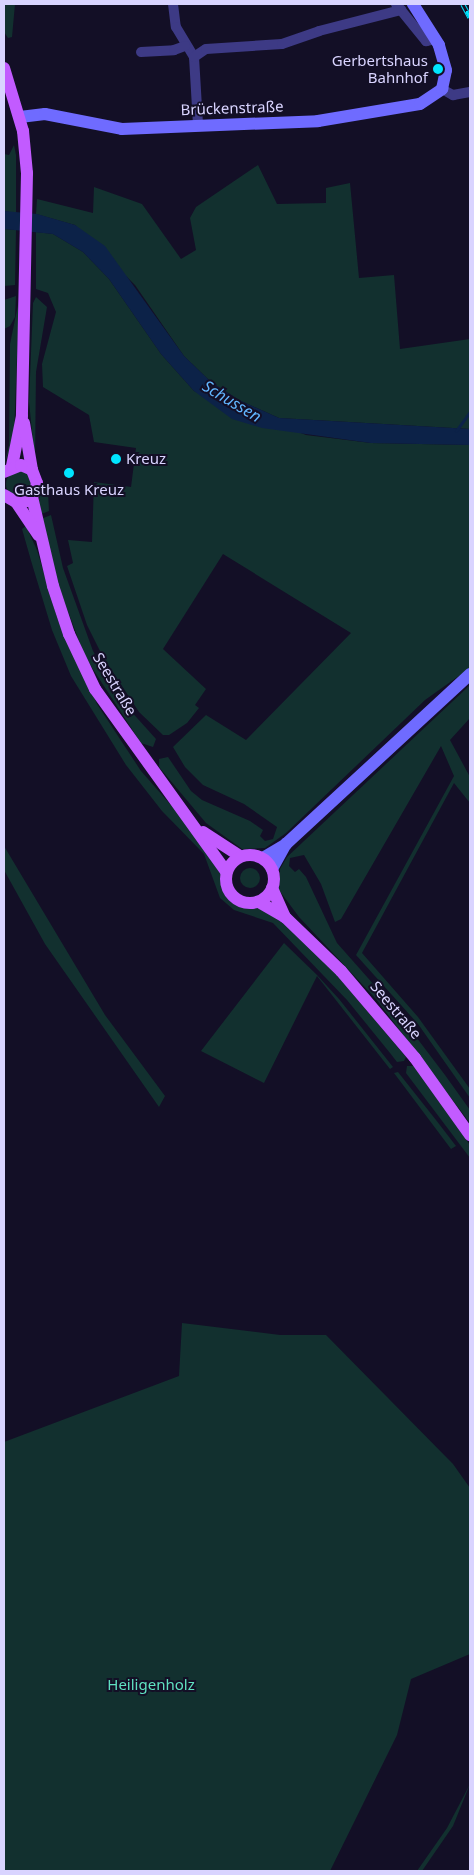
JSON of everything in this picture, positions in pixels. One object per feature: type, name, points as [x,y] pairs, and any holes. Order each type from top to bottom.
[{"type":"main road","points":[[4,68],[8,97],[20,117],[26,146],[27,252],[22,416],[32,470]]},
{"type":"main road","points":[[8,469],[22,416]]},
{"type":"main road","points":[[8,469],[22,465],[32,470]]},
{"type":"main road","name":"Seestraße","points":[[32,470],[37,483],[32,497],[39,537],[70,634],[94,689],[144,761],[199,830],[226,871],[226,885],[232,896],[245,903],[259,902],[285,917],[341,971],[402,1043],[470,1135]]},
{"type":"main road","points":[[4,495],[16,502],[32,497]]},
{"type":"main road","name":"Seestraße","points":[[16,502],[39,537]]},
{"type":"main road","name":"Seestraße","points":[[199,830],[240,856],[263,858]]},
{"type":"main road","points":[[226,871],[240,856]]},
{"type":"main road","points":[[263,858],[272,869]]},
{"type":"main road","name":"Seestraße","points":[[272,869],[272,888],[285,917]]},
{"type":"main road","points":[[259,902],[272,888]]},
{"type":"street","points":[[173,4],[173,15],[185,46],[194,57],[198,124]]},
{"type":"street","points":[[413,4],[444,54],[446,70],[442,88],[453,95],[470,92]]},
{"type":"street","points":[[194,57],[206,49],[282,44],[399,7],[426,40],[436,39]]},
{"type":"street","points":[[142,52],[174,50],[185,46]]},
{"type":"street","name":"Brückenstraße","points":[[20,117],[46,114],[122,130],[198,124],[333,119],[420,104],[442,88]]},
{"type":"street","points":[[263,858],[286,844],[470,674]]},
{"type":"street","points":[[272,869],[286,844]]},
{"type":"green space","points":[[4,4],[15,4],[12,37],[8,38],[4,32]]},
{"type":"green space","points":[[14,145],[16,155],[16,213],[4,211],[4,154],[9,155]]},
{"type":"green space","points":[[258,165],[277,204],[326,203],[326,188],[350,183],[359,278],[394,275],[400,349],[470,339],[470,429],[279,418],[239,400],[211,382],[184,356],[135,285],[75,225],[36,214],[37,199],[93,213],[94,187],[142,204],[181,259],[196,250],[190,218],[196,207]]},
{"type":"green space","points":[[4,229],[16,230],[15,285],[4,286]]},
{"type":"green space","points":[[36,232],[53,234],[83,252],[109,279],[161,354],[194,391],[306,435],[371,443],[470,445],[470,668],[425,700],[286,833],[265,848],[242,849],[206,823],[159,767],[159,759],[168,757],[191,791],[202,800],[250,821],[263,830],[260,836],[265,841],[273,839],[277,827],[244,804],[203,785],[185,767],[173,747],[206,715],[246,740],[351,633],[223,554],[163,649],[206,689],[195,705],[199,708],[187,723],[169,735],[163,735],[139,712],[103,657],[87,625],[67,566],[73,563],[68,540],[92,542],[94,482],[131,487],[136,448],[94,442],[89,415],[43,387],[42,364],[56,312],[48,293],[36,289]]},
{"type":"green space","points":[[16,296],[15,317],[10,326],[4,329],[4,300]]},
{"type":"green space","points":[[36,297],[47,307],[36,372],[35,460],[29,402],[33,303]]},
{"type":"green space","points":[[19,300],[14,437],[4,465],[9,445],[10,344]]},
{"type":"green space","points":[[19,471],[28,475],[32,484],[28,493],[19,497],[10,493],[6,484],[10,475]]},
{"type":"green space","points":[[43,488],[48,492],[49,511],[39,515],[39,499]]},
{"type":"green space","points":[[51,515],[63,568],[93,651],[129,709],[156,739],[153,747],[141,743],[85,657],[60,590],[41,519]]},
{"type":"green space","points":[[26,526],[37,550],[57,617],[97,704],[141,771],[206,845],[221,871],[221,884],[229,898],[243,906],[257,907],[279,918],[336,974],[406,1057],[404,1061],[397,1062],[347,1000],[273,923],[234,910],[220,898],[204,854],[162,811],[126,765],[71,676],[52,630],[32,564],[22,529]]},
{"type":"green space","points":[[470,685],[470,718],[450,740],[470,777],[470,803],[454,783],[362,953],[418,1017],[470,1089],[470,1098],[418,1024],[356,955],[454,776],[441,746],[341,919],[335,922],[321,884],[304,855],[290,858],[289,866],[295,872],[299,869],[306,877],[337,943],[391,1004],[445,1075],[470,1110],[470,1123],[376,999],[299,917],[279,890],[280,869],[287,857]]},
{"type":"green space","points":[[4,846],[105,1015],[165,1096],[159,1107],[45,944],[4,870]]},
{"type":"green space","points":[[246,868],[254,868],[260,874],[260,882],[254,888],[246,888],[240,882],[240,874]]},
{"type":"green space","points":[[284,943],[317,975],[339,999],[393,1067],[390,1069],[317,976],[264,1083],[201,1051]]},
{"type":"green space","points":[[407,1066],[414,1066],[470,1145],[470,1158],[406,1073]]},
{"type":"green space","points":[[398,1072],[456,1146],[451,1149],[394,1073]]},
{"type":"green space","name":"Heiligenholz","points":[[182,1323],[280,1335],[326,1335],[453,1464],[470,1488],[470,1654],[411,1679],[397,1735],[330,1871],[4,1871],[4,1442],[179,1376]]},
{"type":"green space","points":[[470,1784],[453,1826],[422,1871],[417,1871],[447,1828]]},
{"type":"water","name":"Schussen","points":[[4,211],[37,214],[75,225],[105,246],[184,356],[211,382],[239,400],[279,418],[470,429],[470,445],[371,443],[262,428],[232,419],[194,391],[161,354],[109,279],[83,252],[53,234],[4,229]]},
{"type":"waterway","points":[[456,431],[470,412]]},
{"type":"railway","points":[[463,4],[470,17]]},
{"type":"place","name":"Gerbertshaus Bahnhof","points":[[438,69]]},
{"type":"place","name":"Kreuz","points":[[116,459]]},
{"type":"place","name":"Gasthaus Kreuz","points":[[69,473]]}]
